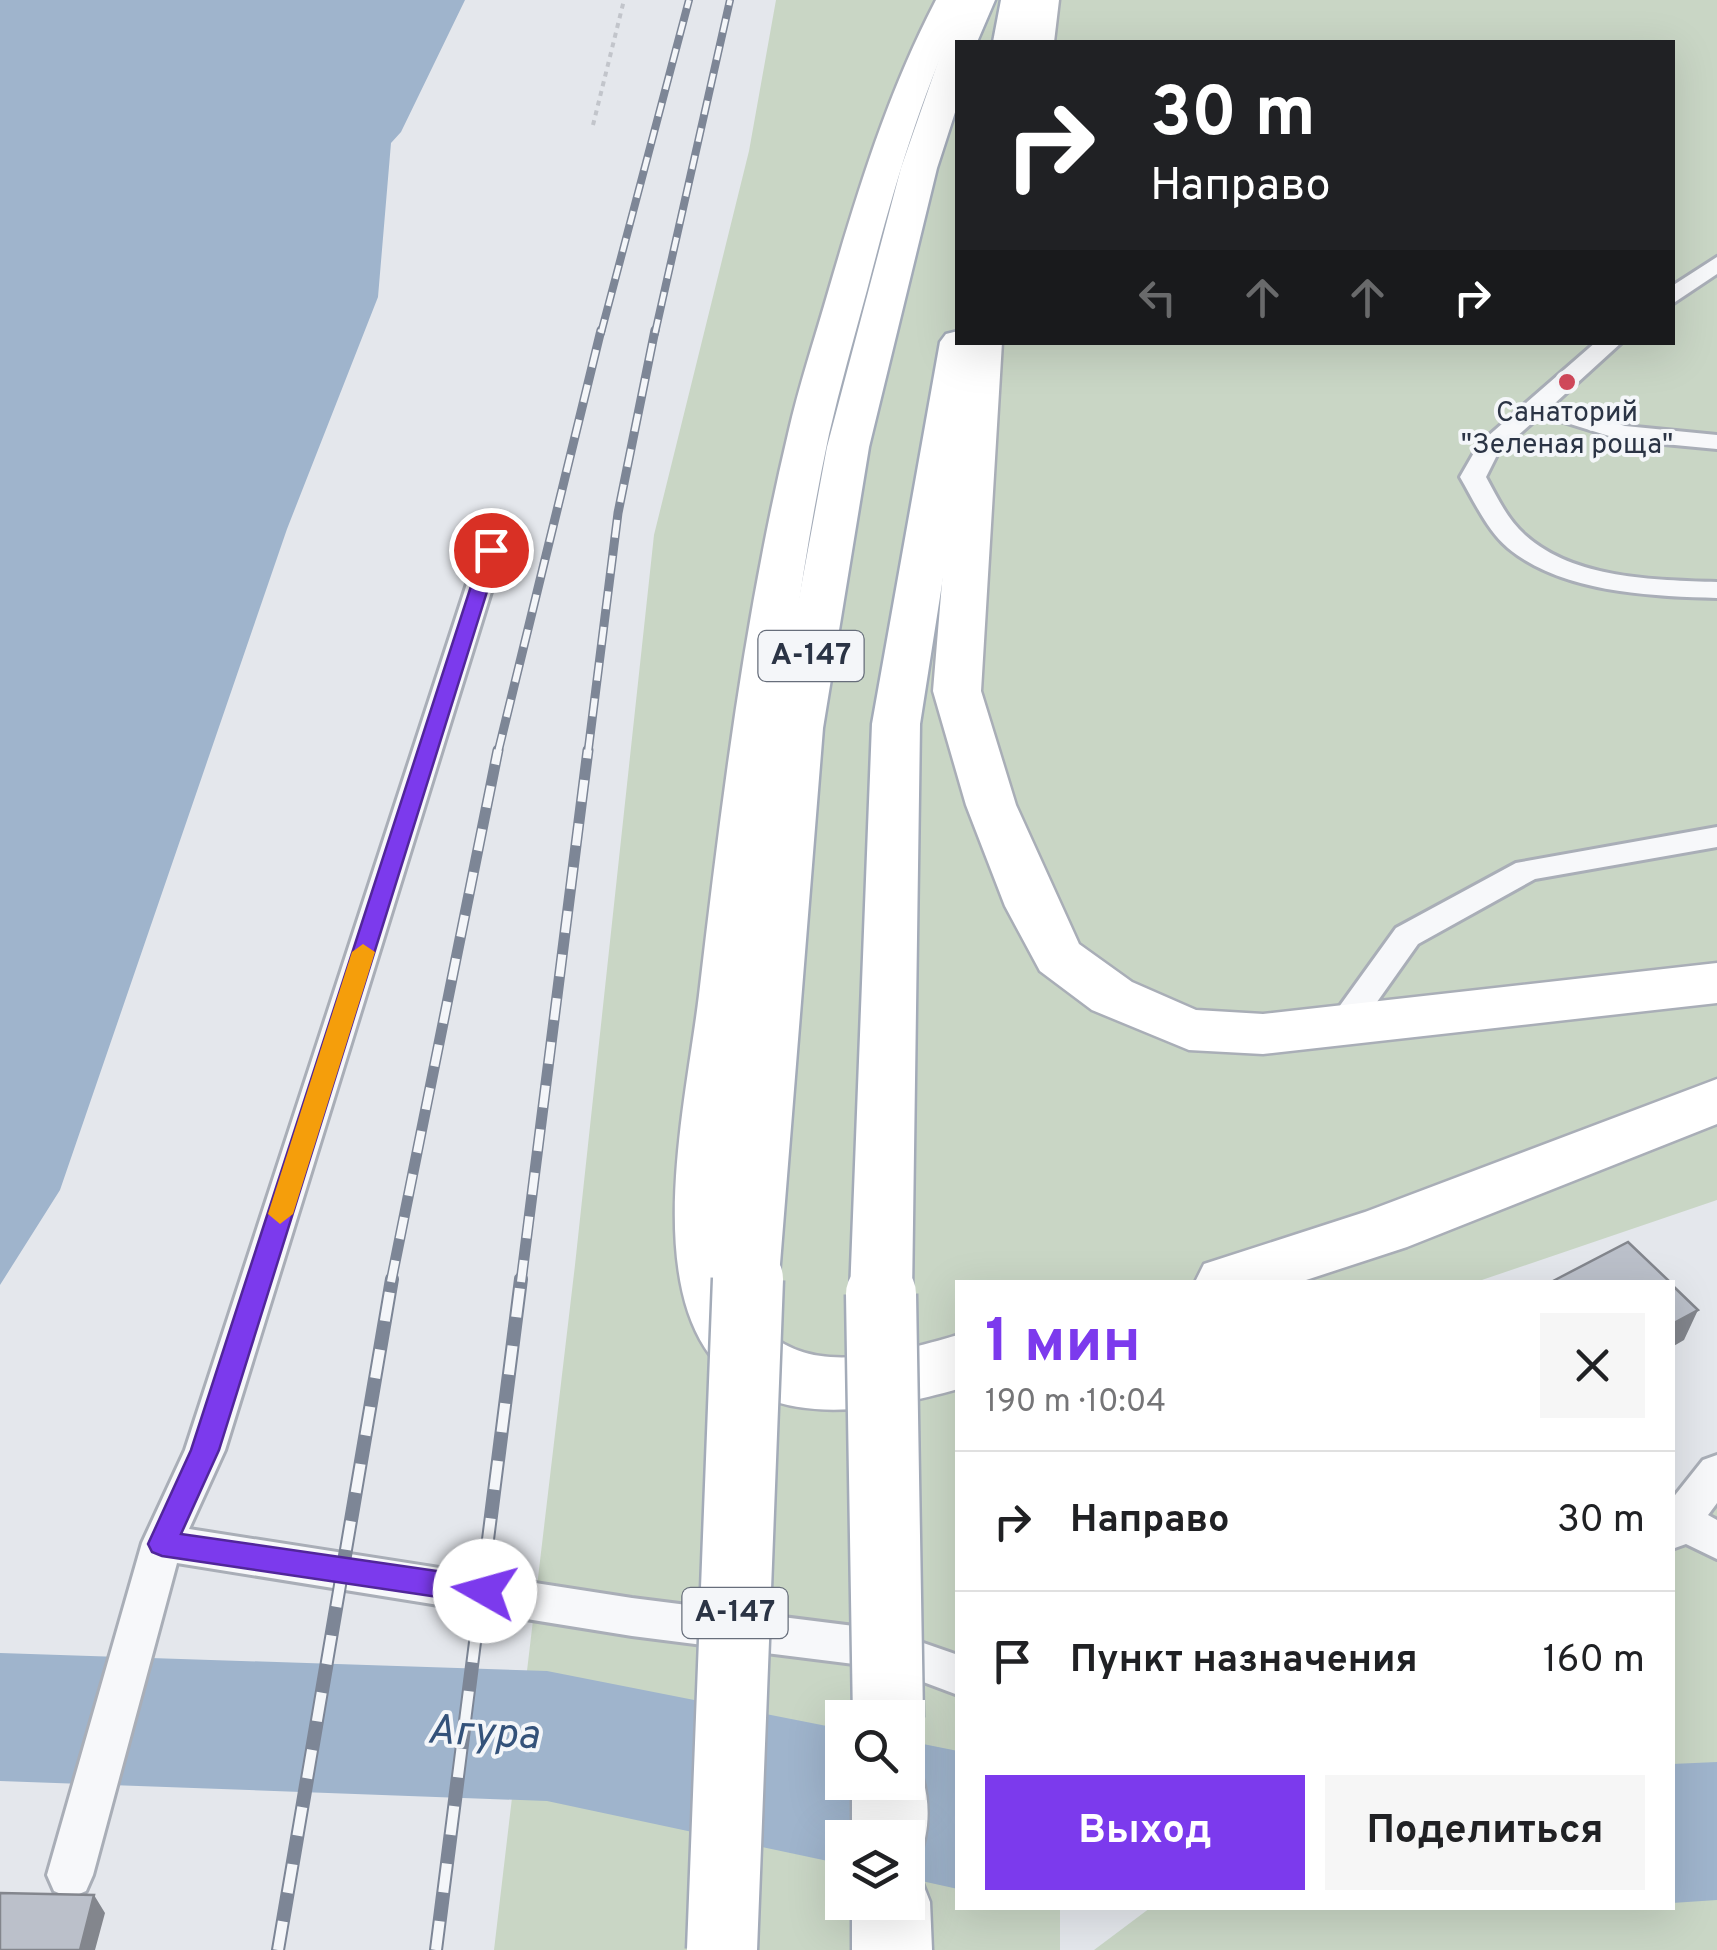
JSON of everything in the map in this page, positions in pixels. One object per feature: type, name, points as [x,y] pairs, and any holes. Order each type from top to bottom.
[{"type":"street","points":[[952,0],[922,53],[878,180],[804,453],[752,754],[714,1106],[707,1272],[726,1329],[762,1369],[832,1388],[909,1376],[955,1363]]},
{"type":"street","points":[[962,40],[980,0]]},
{"type":"street","points":[[1009,40],[1016,0]]},
{"type":"street","points":[[1038,40],[1044,0]]},
{"type":"street","name":"А-147","points":[[722,1950],[748,1276],[799,728],[848,447],[920,168],[955,60]]},
{"type":"street","name":"А-147","points":[[888,1700],[880,1294],[896,724],[959,345]]},
{"type":"street","points":[[982,345],[956,691],[991,805],[1032,906],[1059,957],[1112,996],[1189,1030],[1263,1034],[1717,984]]},
{"type":"street","points":[[1232,1280],[1385,1230],[1717,1101]]},
{"type":"street","points":[[891,1920],[892,1950]]},
{"type":"lane","points":[[1675,295],[1717,264]]},
{"type":"lane","points":[[1607,345],[1488,448],[1473,478],[1515,540],[1548,565],[1607,578],[1717,590]]},
{"type":"lane","points":[[1536,406],[1622,434],[1717,442]]},
{"type":"lane","points":[[70,1875],[146,1593],[162,1544],[205,1450],[491,550]]},
{"type":"lane","points":[[1343,1025],[1407,936],[1527,870],[1717,837]]},
{"type":"lane","points":[[1691,1531],[1717,1472]]},
{"type":"lane","points":[[162,1544],[632,1617],[886,1650],[955,1674]]},
{"type":"path","points":[[593,125],[624,0]]},
{"type":"green space","points":[[776,0],[1717,0],[1717,1200],[1482,1280],[955,1280],[955,1910],[1060,1910],[1060,1950],[494,1950],[575,1265],[654,535],[749,151]]},
{"type":"green space","points":[[1717,1475],[1717,1950],[1094,1950],[1147,1910],[1675,1910],[1675,1507]]},
{"type":"water","points":[[0,0],[465,0],[401,132],[391,143],[378,297],[287,529],[60,1190],[0,1285]]},
{"type":"building","points":[[1628,1242],[1668,1280],[1555,1280]]},
{"type":"building","points":[[1675,1288],[1698,1310],[1675,1322]]},
{"type":"building","points":[[0,1893],[94,1895],[80,1950],[0,1950]]},
{"type":"waterway","name":"Агура","points":[[0,1717],[547,1736],[955,1819]]},
{"type":"waterway","name":"Агура","points":[[1675,1834],[1717,1831]]},
{"type":"railway","points":[[601,333],[689,0]]},
{"type":"railway","points":[[655,333],[730,0]]},
{"type":"railway","points":[[498,752],[601,330]]},
{"type":"railway","points":[[588,752],[618,513],[655,330]]},
{"type":"railway","points":[[391,1282],[498,750]]},
{"type":"railway","points":[[521,1282],[588,750]]},
{"type":"railway","points":[[278,1950],[392,1279]]},
{"type":"railway","points":[[436,1950],[521,1279]]},
{"type":"slow traffic","points":[[280,1214],[363,952]]},
{"type":"place","name":"Санаторий \"Зеленая роща\"","points":[[1567,382]]},
{"type":"route","points":[[485,1591],[162,1544],[205,1450],[491,550]]}]
